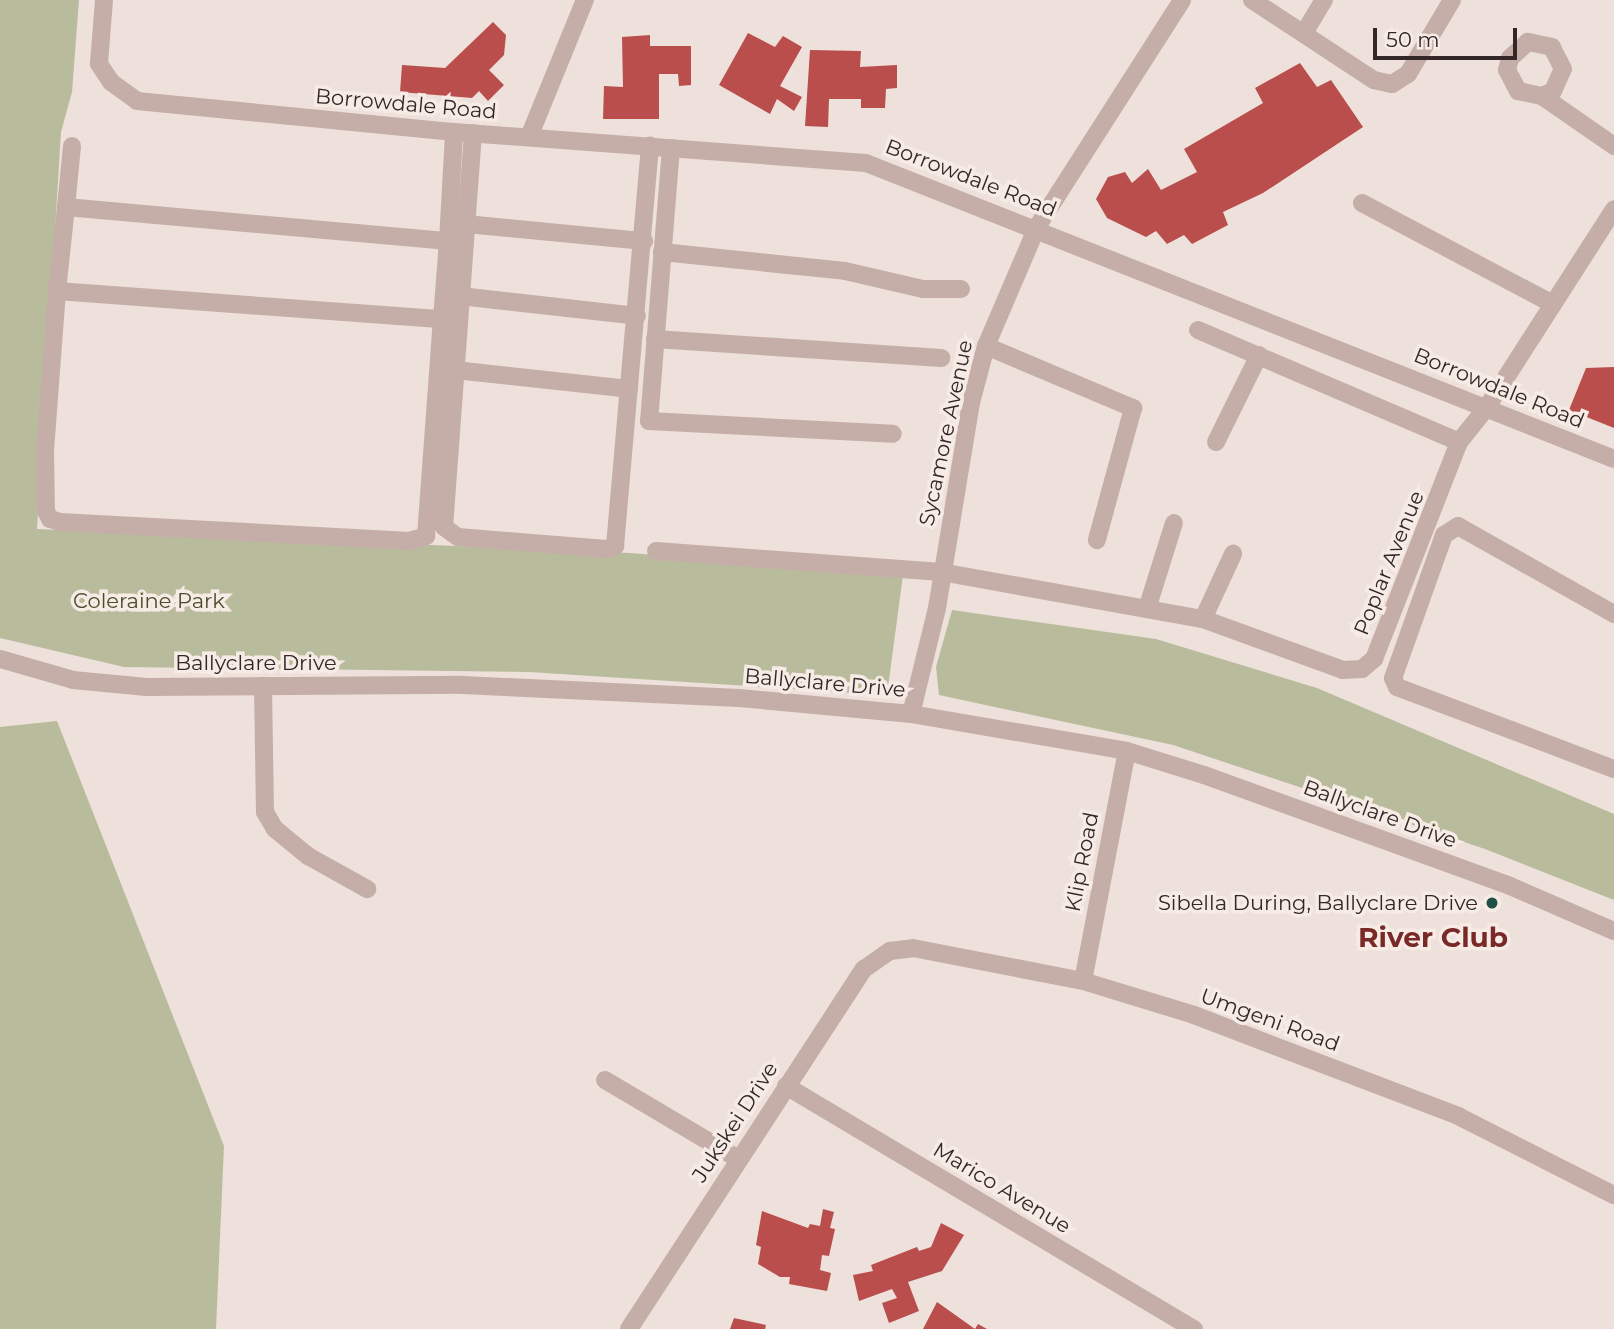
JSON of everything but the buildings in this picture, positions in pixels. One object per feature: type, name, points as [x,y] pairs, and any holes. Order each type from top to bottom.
[{"type":"street","name":"Borrowdale Road","points":[[104,0],[99,64],[111,82],[138,101],[157,105],[454,132],[866,163],[1037,227],[1614,459]]},
{"type":"street","points":[[530,137],[585,0]]},
{"type":"street","name":"Sycamore Avenue","points":[[911,714],[986,346],[1037,227],[1182,0]]},
{"type":"street","points":[[1252,0],[1374,80],[1392,84],[1408,74],[1452,0]]},
{"type":"street","points":[[1304,33],[1324,0]]},
{"type":"street","points":[[1542,96],[1614,146]]},
{"type":"street","points":[[72,146],[57,291],[45,450],[46,511],[50,519],[60,522],[409,541],[426,536],[454,132]]},
{"type":"street","points":[[473,133],[444,527],[458,537],[614,548],[637,316],[650,146]]},
{"type":"street","points":[[671,148],[651,422],[893,434]]},
{"type":"street","points":[[1362,203],[1553,304]]},
{"type":"street","points":[[66,207],[448,241]]},
{"type":"street","name":"Poplar Avenue","points":[[656,551],[941,572],[1203,619],[1343,670],[1362,669],[1374,659],[1459,442],[1487,407],[1614,209]]},
{"type":"street","points":[[466,224],[643,241]]},
{"type":"street","points":[[662,252],[845,271],[923,289],[961,289]]},
{"type":"street","points":[[57,291],[442,319]]},
{"type":"street","points":[[460,296],[637,316]]},
{"type":"street","points":[[1198,330],[1459,442]]},
{"type":"street","points":[[655,339],[941,358]]},
{"type":"street","points":[[986,346],[1133,408],[1097,540]]},
{"type":"street","points":[[1216,442],[1259,355]]},
{"type":"street","points":[[455,370],[629,389]]},
{"type":"street","points":[[1147,609],[1174,523]]},
{"type":"street","points":[[1614,614],[1458,526],[1444,535],[1393,678],[1397,687],[1614,769]]},
{"type":"street","points":[[1203,619],[1233,554]]},
{"type":"street","name":"Ballyclare Drive","points":[[8,662],[73,680],[147,687],[463,685],[740,698],[911,714],[1127,751],[1204,775],[1510,886],[1614,931]]},
{"type":"street","points":[[263,686],[265,812],[275,829],[308,856],[367,890]]},
{"type":"street","name":"Klip Road","points":[[1083,981],[1127,751]]},
{"type":"street","name":"Umgeni Road","points":[[890,951],[932,948],[1083,981],[1194,1015],[1458,1116],[1614,1195]]},
{"type":"street","name":"Jukskei Drive","points":[[629,1329],[737,1158],[864,969],[890,951]]},
{"type":"street","points":[[605,1080],[737,1158]]},
{"type":"street","name":"Marico Avenue","points":[[786,1086],[1194,1329]]},
{"type":"green space","name":"Coleraine Park","points":[[0,0],[79,0],[72,92],[61,132],[37,529],[630,553],[903,575],[887,695],[529,672],[124,667],[0,638]]},
{"type":"green space","points":[[952,610],[1156,639],[1317,688],[1614,814],[1614,900],[1485,849],[1173,745],[939,695],[936,667]]},
{"type":"green space","points":[[57,721],[224,1146],[216,1329],[0,1329],[0,727]]},
{"type":"place","name":"Sibella During, Ballyclare Drive","points":[[1492,903]]},
{"type":"district","name":"River Club","points":[[1433,937]]}]
